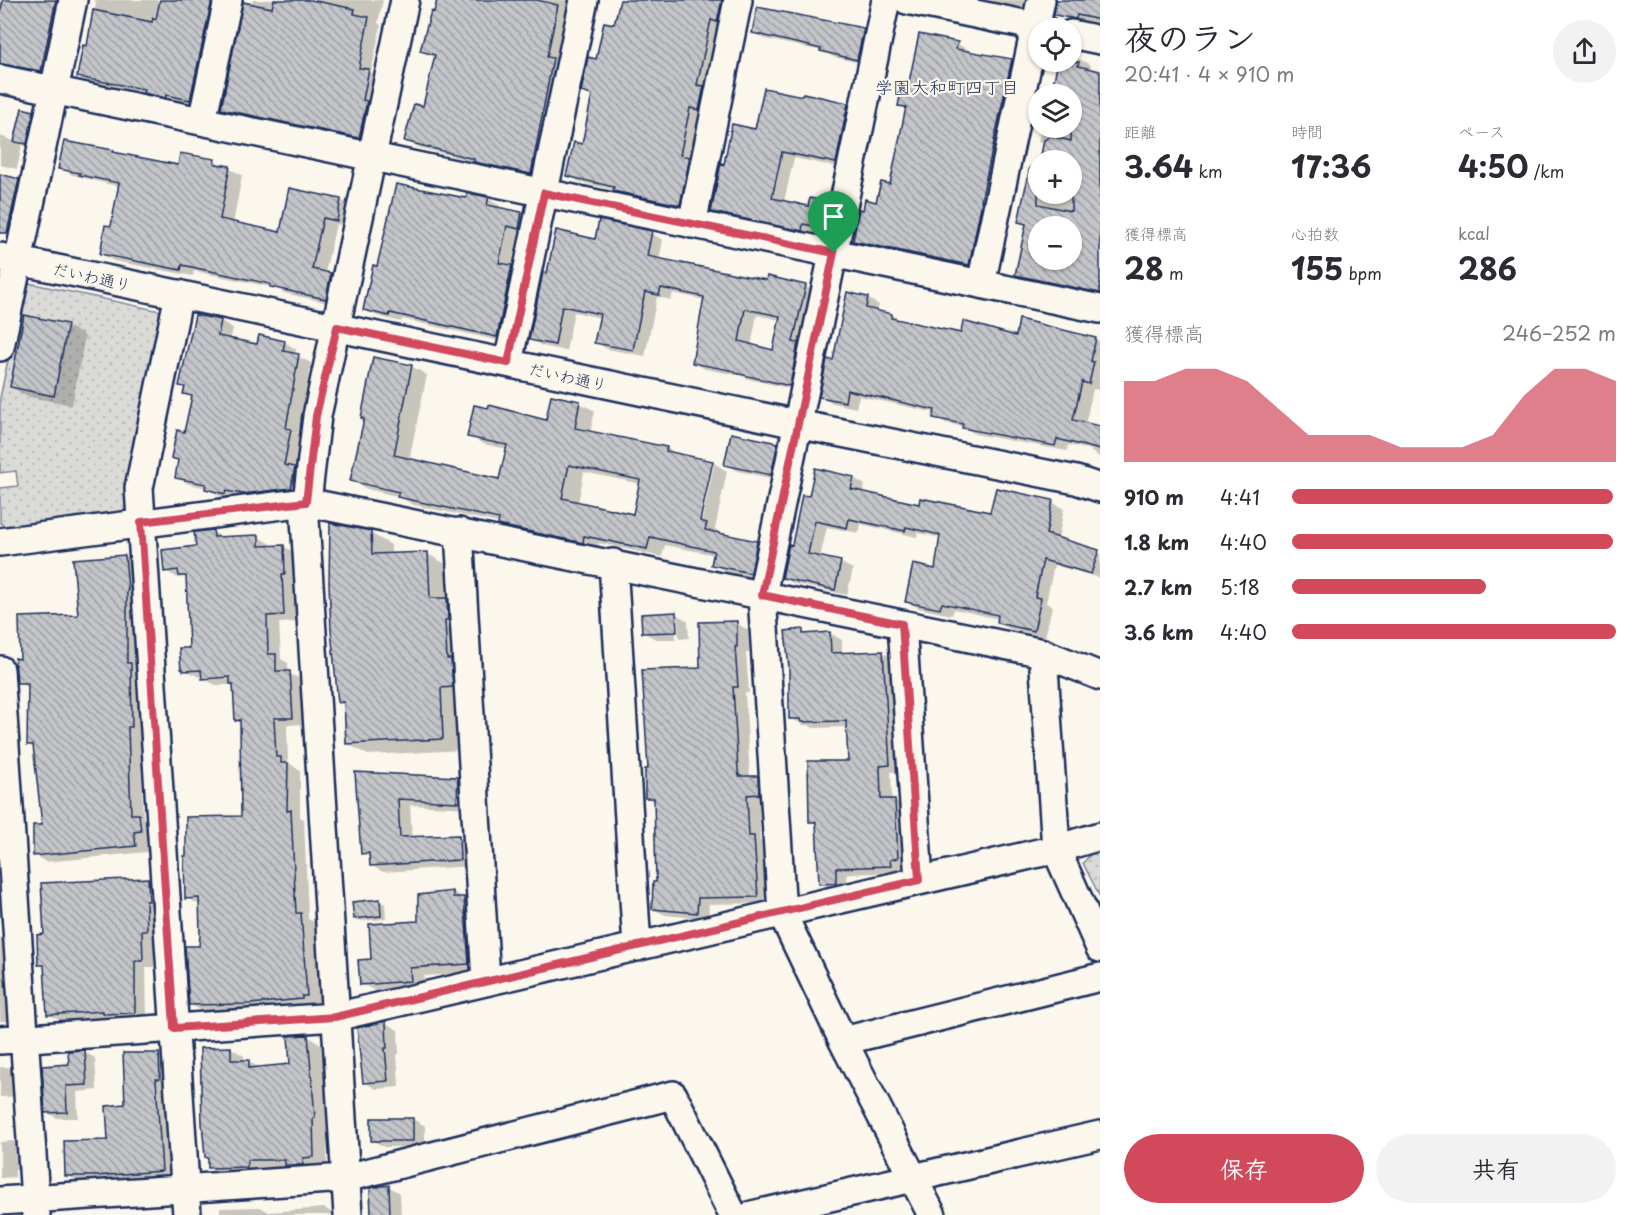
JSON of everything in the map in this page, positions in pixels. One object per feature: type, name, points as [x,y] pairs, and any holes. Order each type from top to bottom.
[{"type":"street","points":[[0,347],[9,259],[54,90],[73,0]]},
{"type":"street","points":[[202,121],[228,0]]},
{"type":"street","points":[[348,1215],[306,502],[316,416],[337,327],[405,0]]},
{"type":"street","points":[[508,363],[584,0]]},
{"type":"street","points":[[692,224],[738,0]]},
{"type":"street","points":[[886,0],[762,595],[782,913],[843,1041],[932,1215]]},
{"type":"street","points":[[907,0],[1028,26]]},
{"type":"street","points":[[1040,18],[1041,0]]},
{"type":"street","points":[[1082,36],[1100,40]]},
{"type":"street","points":[[981,284],[1029,72]]},
{"type":"street","points":[[0,79],[1100,309]]},
{"type":"street","name":"だいわ通り","points":[[9,259],[1076,480],[1100,489]]},
{"type":"street","points":[[179,294],[138,488],[187,1215]]},
{"type":"street","points":[[0,542],[306,502],[613,563],[1043,653],[1100,676]]},
{"type":"street","points":[[459,532],[486,981]]},
{"type":"street","points":[[613,563],[637,947]]},
{"type":"street","points":[[902,624],[919,880]]},
{"type":"street","points":[[1043,653],[1056,849],[1100,948]]},
{"type":"street","points":[[0,670],[12,1039],[35,1207]]},
{"type":"street","points":[[12,1039],[335,1017],[1056,849],[1100,836]]},
{"type":"street","points":[[843,1041],[1100,977]]},
{"type":"street","points":[[0,1201],[35,1207],[185,1188],[346,1178],[673,1095],[733,1215]]},
{"type":"street","points":[[752,1215],[1100,1135]]},
{"type":"shaded area","points":[[24,282],[165,312],[129,483],[126,512],[8,528],[0,523],[0,488],[18,486],[16,471],[0,473],[0,398]]},
{"type":"shaded area","points":[[1100,843],[1100,897],[1083,863]]},
{"type":"building","points":[[3,0],[56,0],[41,71],[0,64],[0,14]]},
{"type":"building","points":[[160,0],[212,0],[190,100],[166,95],[166,98],[143,93],[144,89],[77,77],[83,45],[87,46],[93,10],[152,22],[153,18],[156,19]]},
{"type":"building","points":[[274,0],[311,0],[355,9],[354,14],[369,17],[359,68],[369,69],[363,100],[367,101],[359,138],[221,109],[243,2],[272,8]]},
{"type":"building","points":[[437,0],[537,0],[558,5],[547,57],[553,58],[531,174],[474,162],[474,159],[404,141],[414,104],[423,106],[435,55],[420,51],[431,11],[434,12]]},
{"type":"building","points":[[620,0],[722,0],[717,22],[711,20],[697,85],[704,86],[699,110],[690,108],[680,155],[690,157],[680,205],[613,191],[614,187],[566,176],[574,142],[582,144],[592,95],[581,92],[588,57],[596,59],[604,22],[614,24]]},
{"type":"building","points":[[1056,0],[1100,0],[1100,20],[1077,15],[1076,18],[1070,18],[1054,15]]},
{"type":"building","points":[[757,7],[864,28],[857,60],[752,33]]},
{"type":"building","points":[[919,34],[958,42],[956,49],[1012,59],[969,265],[853,241],[859,209],[863,210],[865,199],[876,202],[881,182],[890,184],[906,107],[898,106],[903,81],[909,82]]},
{"type":"building","points":[[1082,67],[1100,71],[1100,293],[1015,275],[1026,224],[1018,222],[1028,176],[1028,204],[1071,211],[1071,204],[1082,204],[1082,150],[1042,150],[1044,140],[1048,138],[1071,141],[1071,138],[1082,138],[1082,84],[1053,84],[1056,72],[1082,72]]},
{"type":"building","points":[[764,88],[802,96],[803,93],[848,103],[836,163],[782,152],[772,198],[808,206],[810,198],[828,202],[822,228],[803,224],[802,231],[711,212],[732,124],[755,129]]},
{"type":"building","points":[[22,108],[34,111],[27,144],[14,142]]},
{"type":"building","points":[[64,141],[178,165],[180,153],[215,159],[216,164],[230,166],[220,219],[280,232],[289,188],[341,199],[337,221],[323,218],[312,269],[331,273],[326,299],[182,265],[181,270],[100,254],[105,225],[111,226],[119,183],[58,169]]},
{"type":"building","points":[[0,174],[19,179],[7,233],[0,233]]},
{"type":"building","points":[[396,184],[466,198],[467,193],[489,197],[487,205],[522,212],[519,229],[507,226],[499,263],[512,265],[497,337],[390,313],[389,316],[363,310],[373,265],[377,266]]},
{"type":"building","points":[[599,220],[652,231],[647,256],[766,280],[767,276],[806,285],[793,342],[798,343],[790,386],[735,373],[735,371],[692,363],[704,297],[661,288],[659,295],[645,292],[633,350],[594,343],[600,314],[562,306],[555,345],[529,340],[543,272],[547,273],[556,230],[595,239]],"holes":[[[745,309],[780,316],[773,350],[739,341]]]},
{"type":"building","points":[[847,292],[868,297],[866,308],[892,314],[891,318],[961,333],[963,321],[1016,336],[1019,319],[1096,338],[1089,384],[1082,382],[1073,420],[1100,426],[1100,450],[1057,439],[1055,446],[962,428],[963,424],[933,418],[935,410],[847,390],[845,402],[819,397],[827,359],[833,360]]},
{"type":"building","points":[[24,315],[68,324],[54,396],[10,387]]},
{"type":"building","points":[[195,315],[221,320],[218,336],[257,344],[259,335],[285,341],[283,351],[299,354],[286,428],[291,429],[284,465],[295,467],[291,488],[243,494],[226,491],[225,494],[205,489],[206,484],[175,478],[178,460],[171,458],[177,430],[184,432],[192,396],[183,394],[185,387],[179,386]]},
{"type":"building","points":[[373,357],[412,365],[394,455],[499,479],[507,445],[467,437],[474,405],[488,408],[489,405],[546,420],[551,395],[580,401],[575,428],[667,447],[666,451],[713,461],[700,521],[707,523],[705,530],[757,541],[751,573],[711,565],[714,551],[650,537],[647,549],[584,536],[583,543],[498,525],[499,519],[397,497],[399,492],[350,481],[364,419],[361,418]],"holes":[[[569,465],[640,480],[633,514],[562,498]]]},
{"type":"building","points":[[731,433],[778,443],[771,475],[724,465]]},
{"type":"building","points":[[815,468],[854,477],[851,489],[919,504],[920,498],[990,512],[996,488],[1053,500],[1046,534],[1099,550],[1091,574],[1043,560],[1035,597],[1041,598],[1034,631],[997,623],[998,615],[942,603],[940,609],[905,602],[913,564],[935,569],[940,535],[906,527],[905,531],[849,519],[847,528],[815,521],[808,554],[841,561],[835,590],[782,578],[789,544],[792,545],[802,495],[809,496]]},
{"type":"building","points":[[330,523],[371,531],[372,554],[428,552],[430,598],[447,598],[448,620],[445,620],[447,659],[451,659],[453,687],[441,688],[443,739],[346,744],[344,702],[338,703],[331,630]]},
{"type":"building","points":[[213,530],[214,537],[259,535],[259,546],[284,545],[285,574],[282,574],[284,615],[267,616],[268,654],[276,654],[276,671],[290,671],[293,718],[274,718],[276,757],[281,757],[281,763],[288,763],[287,811],[291,810],[296,913],[301,913],[307,996],[302,996],[302,999],[250,1004],[189,1005],[185,946],[199,946],[200,935],[199,898],[185,899],[186,817],[241,816],[240,720],[235,721],[233,684],[230,684],[230,677],[202,679],[201,670],[183,671],[181,669],[179,648],[189,648],[186,576],[179,576],[178,570],[164,572],[162,550],[196,546],[194,532]]},
{"type":"building","points":[[125,555],[128,590],[127,663],[131,663],[132,727],[128,727],[131,814],[139,814],[141,831],[134,832],[136,846],[33,856],[33,825],[42,825],[33,745],[27,745],[28,683],[17,683],[15,658],[20,659],[19,617],[78,615],[73,559]]},
{"type":"building","points":[[676,612],[677,632],[642,633],[641,614]]},
{"type":"building","points":[[737,621],[737,647],[735,647],[738,687],[733,687],[738,770],[739,776],[758,776],[759,794],[747,795],[749,836],[754,836],[758,897],[698,898],[697,913],[652,909],[653,882],[656,882],[654,798],[645,798],[645,769],[648,769],[642,670],[700,668],[699,622]]},
{"type":"building","points":[[803,629],[803,634],[830,632],[831,653],[883,651],[890,765],[880,766],[881,799],[895,799],[898,858],[890,860],[891,866],[836,868],[836,883],[819,884],[816,822],[809,822],[808,761],[848,761],[846,721],[801,722],[800,719],[789,719],[789,668],[785,631]]},
{"type":"building","points":[[355,772],[458,777],[457,802],[398,799],[400,837],[459,835],[460,860],[370,866],[369,853],[361,854]]},
{"type":"building","points":[[148,878],[147,931],[142,931],[143,961],[135,961],[135,1013],[103,1014],[103,1011],[47,1015],[44,965],[38,965],[37,935],[44,934],[41,883]]},
{"type":"building","points":[[453,891],[453,897],[464,897],[469,964],[410,968],[411,981],[360,985],[358,960],[371,959],[369,924],[418,921],[418,895]]},
{"type":"building","points":[[380,899],[381,916],[354,919],[352,902]]},
{"type":"building","points":[[386,1021],[387,1048],[385,1048],[388,1081],[363,1083],[357,1028]]},
{"type":"building","points":[[308,1035],[315,1117],[313,1118],[314,1157],[303,1158],[303,1165],[285,1165],[285,1160],[247,1160],[247,1167],[208,1168],[202,1123],[200,1048],[231,1047],[231,1060],[249,1060],[249,1068],[290,1064],[288,1036]]},
{"type":"building","points":[[85,1050],[87,1085],[66,1086],[67,1112],[45,1113],[42,1066],[69,1064],[68,1051]]},
{"type":"building","points":[[123,1053],[159,1053],[160,1079],[156,1079],[162,1171],[65,1176],[64,1141],[108,1140],[106,1106],[125,1104]]},
{"type":"building","points":[[371,1118],[413,1118],[413,1141],[371,1141]]},
{"type":"building","points":[[389,1185],[390,1215],[371,1215],[370,1188]]},
{"type":"district","name":"学園大和町四丁目","points":[[947,86]]},
{"type":"route","points":[[544,193],[834,253],[762,595],[902,624],[919,880],[335,1017],[174,1028],[141,522],[306,502],[316,416],[337,327],[508,363],[544,193]]}]
